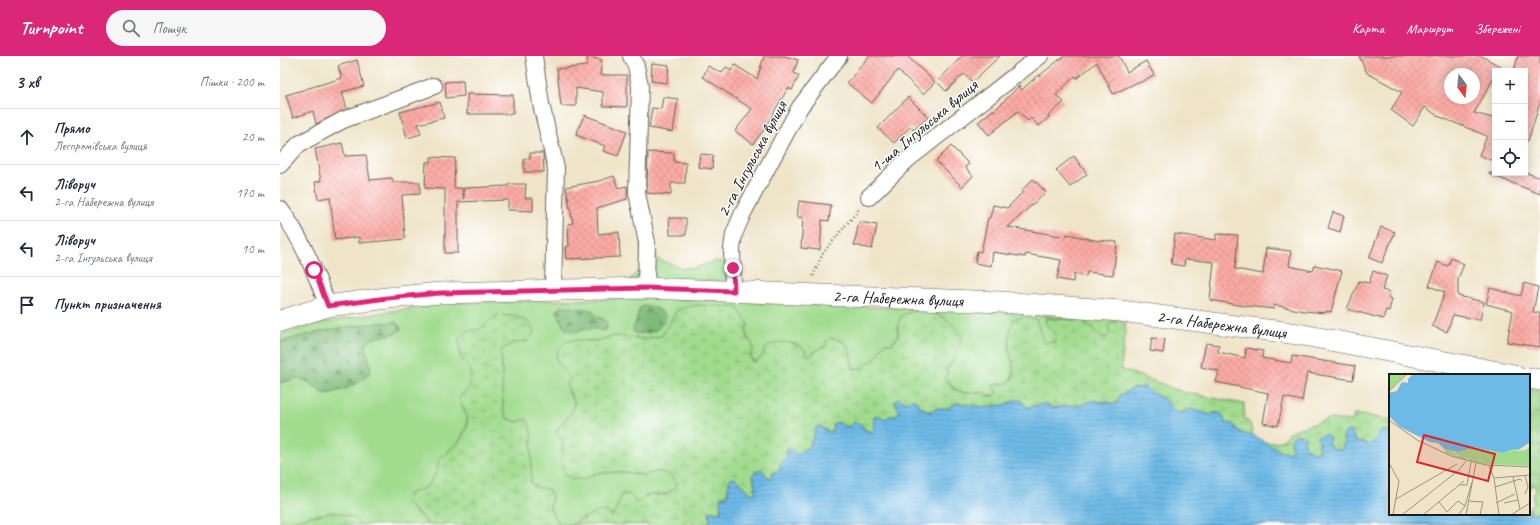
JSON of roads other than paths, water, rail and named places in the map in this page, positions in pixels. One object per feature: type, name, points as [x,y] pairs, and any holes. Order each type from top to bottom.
[{"type":"main road","name":"2-га Набережна вулиця","points":[[280,321],[328,306],[387,298],[440,293],[553,290],[646,288],[1000,302],[1121,312],[1298,334],[1509,374]]},
{"type":"main road","points":[[1530,378],[1540,380]]},
{"type":"street","points":[[534,56],[541,104],[556,168],[553,290]]},
{"type":"street","points":[[632,56],[636,66],[640,86],[637,193],[647,242],[646,288]]},
{"type":"street","name":"2-га Інгульська вулиця","points":[[734,291],[732,249],[734,234],[743,213],[800,107],[839,56]]},
{"type":"street","name":"1-ша Інгульська вулиця","points":[[869,197],[908,160],[1040,56]]},
{"type":"street","points":[[280,165],[299,144],[343,120],[434,86]]},
{"type":"street","points":[[280,209],[294,229],[314,270],[328,306]]},
{"type":"water","points":[[1144,387],[1164,399],[1175,412],[1182,413],[1191,409],[1210,415],[1220,413],[1223,415],[1225,423],[1233,424],[1238,431],[1244,434],[1253,435],[1280,451],[1289,453],[1292,451],[1291,442],[1294,435],[1302,435],[1305,437],[1304,442],[1306,448],[1314,452],[1318,452],[1319,441],[1316,437],[1325,434],[1328,435],[1330,439],[1328,443],[1332,449],[1341,450],[1343,446],[1344,434],[1347,431],[1351,431],[1355,441],[1359,443],[1363,442],[1367,445],[1375,440],[1380,431],[1389,431],[1389,515],[1530,515],[1530,510],[1532,514],[1540,510],[1540,525],[708,525],[710,520],[709,511],[721,511],[720,497],[728,496],[730,479],[735,478],[752,494],[756,492],[753,475],[756,471],[762,469],[767,477],[771,478],[775,471],[780,471],[781,462],[787,457],[787,450],[790,448],[797,455],[803,449],[810,447],[819,425],[824,430],[830,432],[832,431],[833,424],[835,423],[842,424],[845,427],[851,426],[854,422],[861,424],[864,430],[872,432],[874,430],[874,418],[877,415],[886,419],[889,416],[896,416],[899,411],[895,401],[899,398],[902,401],[912,399],[918,402],[921,408],[930,412],[937,408],[945,409],[957,403],[983,407],[1004,405],[1016,400],[1021,400],[1026,407],[1045,404],[1053,408],[1083,405],[1093,400],[1103,403],[1107,401],[1114,405],[1117,403],[1120,395],[1133,388]]}]
